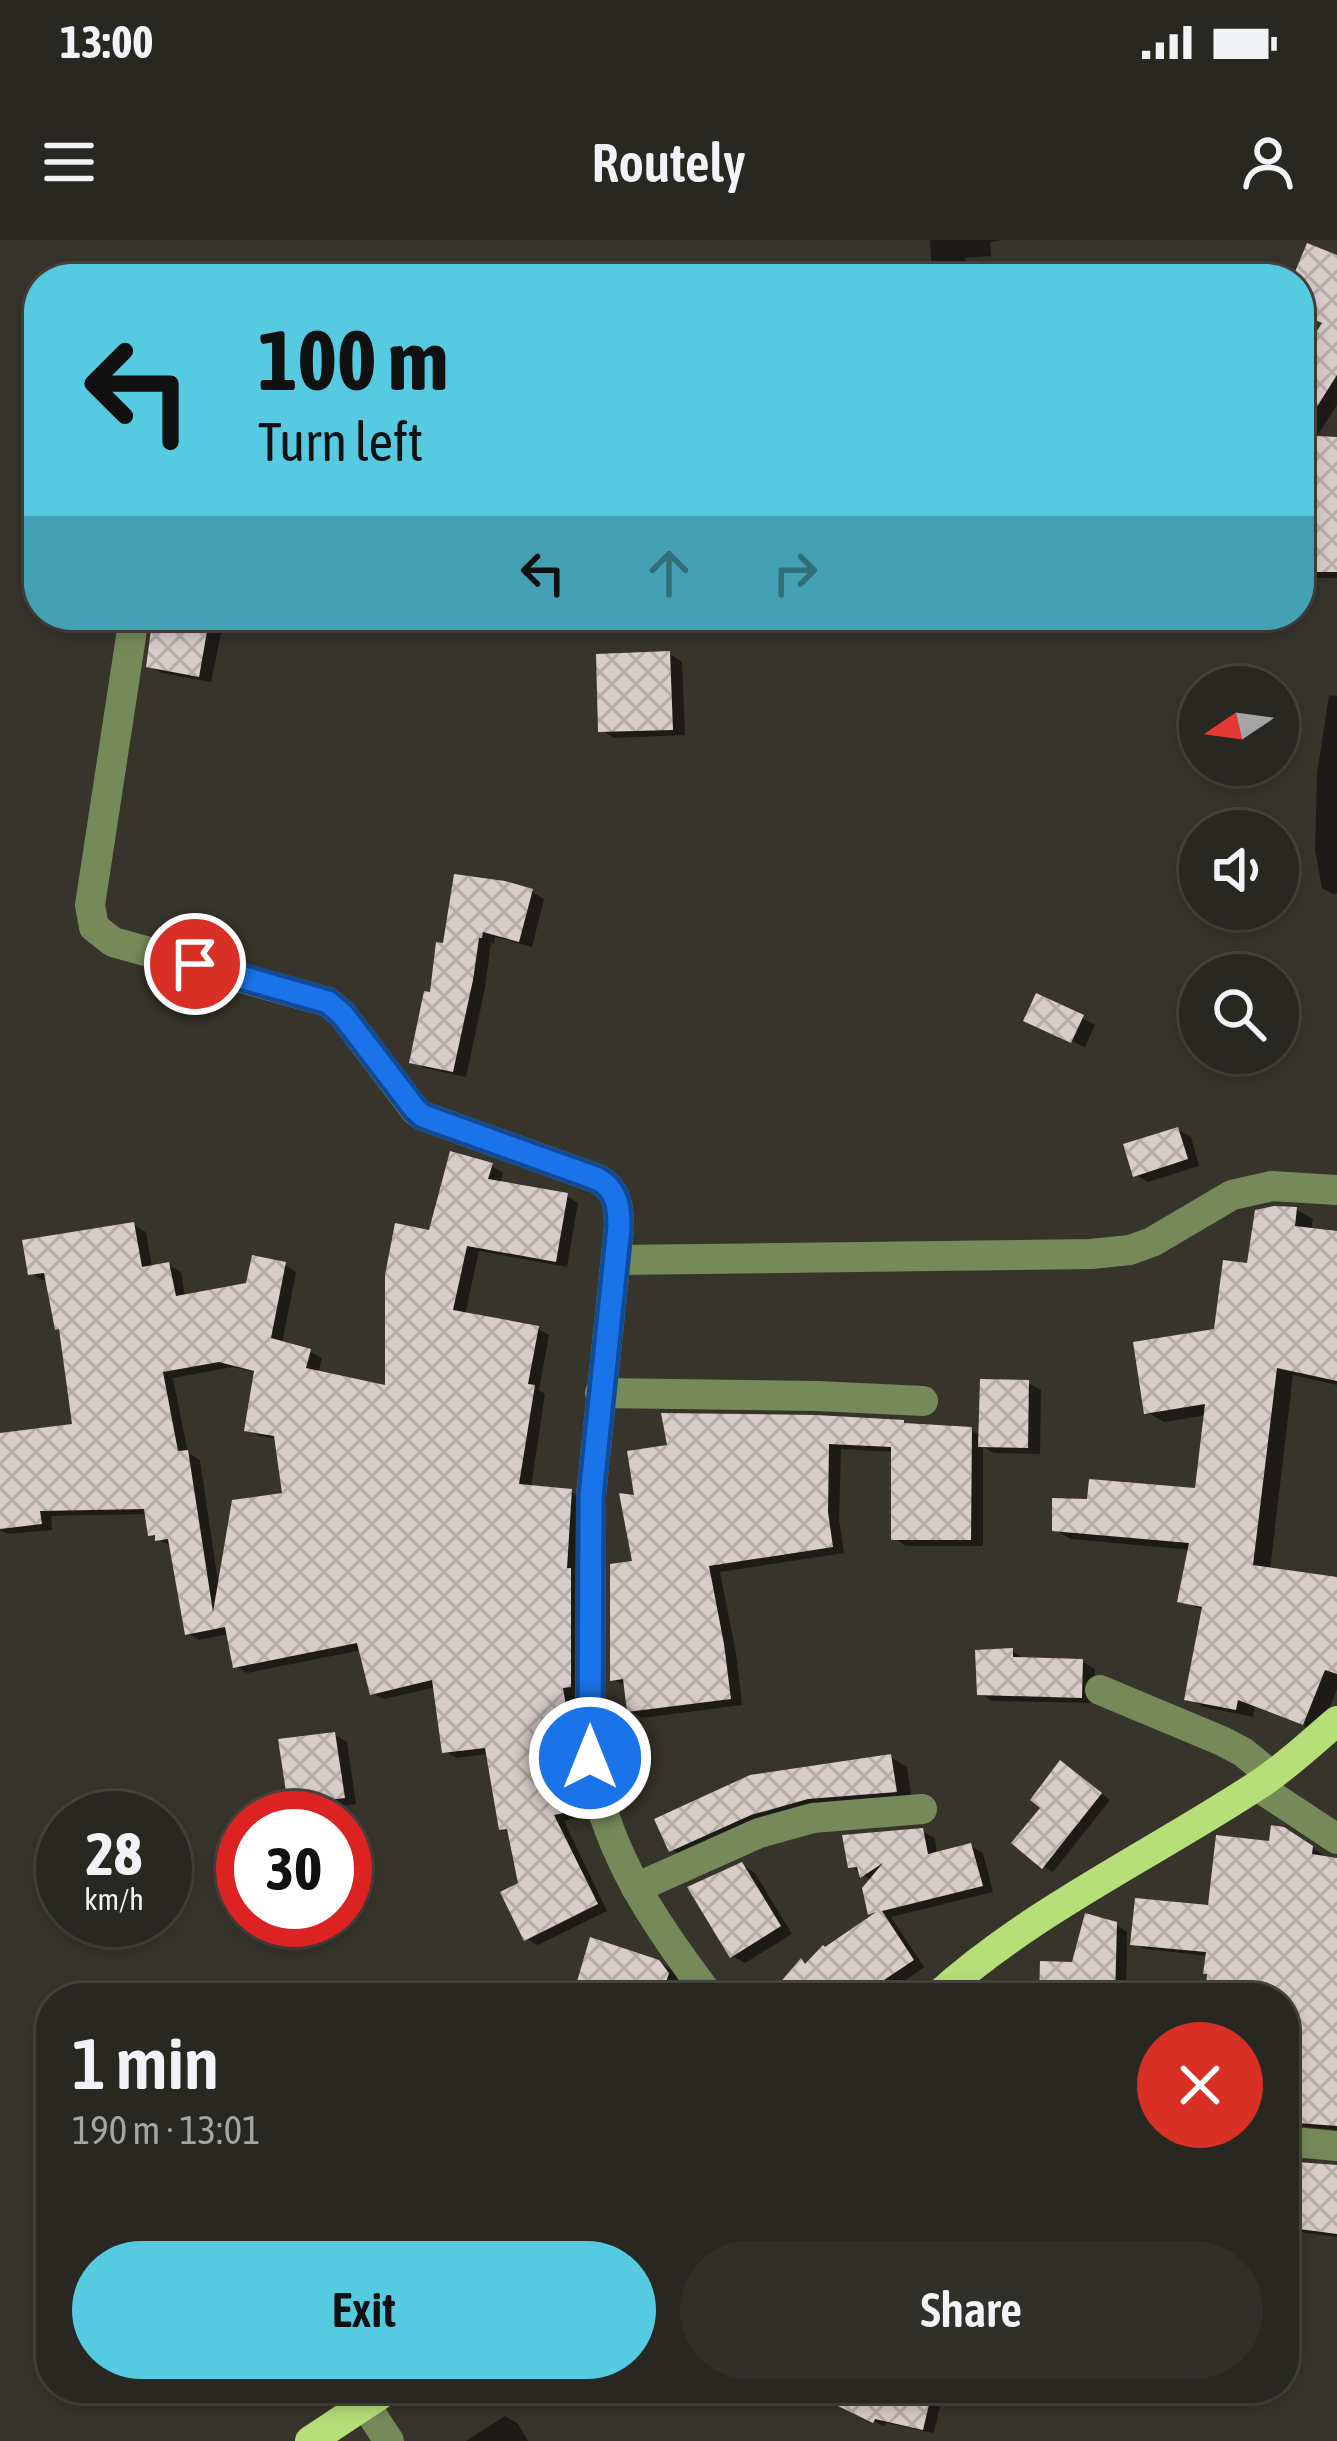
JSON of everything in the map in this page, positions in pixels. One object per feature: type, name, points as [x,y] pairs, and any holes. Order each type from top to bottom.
[{"type":"main road","points":[[953,1983],[1060,1906],[1264,1781],[1337,1721]]},
{"type":"main road","points":[[310,2441],[367,2403]]},
{"type":"street","points":[[132,630],[90,905],[94,927],[113,942],[328,1002],[423,1116],[608,1185],[617,1202],[616,1260],[591,1496],[590,1758],[597,1800],[636,1888],[700,1983]]},
{"type":"street","points":[[616,1260],[1091,1254],[1130,1250],[1152,1242],[1232,1195],[1272,1186],[1337,1190]]},
{"type":"street","points":[[600,1393],[923,1401]]},
{"type":"street","points":[[1100,1690],[1243,1752],[1264,1781],[1337,1839]]},
{"type":"street","points":[[636,1888],[759,1833],[813,1818],[922,1809]]},
{"type":"street","points":[[1299,2142],[1337,2146]]},
{"type":"street","points":[[379,2403],[389,2441]]},
{"type":"building","points":[[1307,243],[1337,255],[1337,375],[1314,411],[1314,336],[1322,323],[1314,320],[1314,264],[1298,264]]},
{"type":"building","points":[[1314,436],[1337,437],[1337,572],[1314,572]]},
{"type":"building","points":[[151,630],[207,630],[199,677],[146,667]]},
{"type":"building","points":[[670,651],[673,730],[598,732],[596,654]]},
{"type":"building","points":[[454,874],[533,889],[519,942],[483,932],[479,938],[453,1072],[409,1063],[424,991],[430,992],[436,942],[443,943]]},
{"type":"building","points":[[1036,993],[1084,1015],[1071,1043],[1023,1021]]},
{"type":"building","points":[[1178,1127],[1188,1159],[1133,1177],[1123,1144]]},
{"type":"building","points":[[450,1151],[493,1163],[488,1179],[568,1193],[556,1262],[467,1246],[453,1310],[539,1326],[528,1384],[535,1385],[519,1484],[572,1489],[567,1568],[571,1568],[571,1687],[563,1688],[571,1735],[557,1737],[563,1774],[554,1776],[564,1813],[554,1815],[598,1904],[524,1941],[500,1892],[518,1883],[507,1829],[499,1830],[485,1748],[442,1753],[432,1680],[370,1695],[357,1643],[233,1668],[225,1627],[185,1635],[168,1539],[155,1541],[155,1535],[148,1536],[144,1509],[40,1511],[42,1524],[0,1529],[0,1433],[72,1424],[59,1329],[55,1330],[44,1273],[28,1275],[22,1240],[134,1222],[142,1267],[169,1262],[176,1296],[246,1283],[252,1255],[286,1262],[271,1338],[311,1349],[306,1368],[385,1385],[385,1275],[395,1223],[429,1230]],"holes":[[[219,1362],[254,1371],[244,1431],[274,1436],[282,1493],[232,1500],[213,1612],[188,1450],[178,1451],[163,1372]]]},
{"type":"building","points":[[1297,1207],[1295,1226],[1337,1231],[1337,1381],[1277,1368],[1253,1565],[1337,1577],[1337,1674],[1325,1670],[1303,1725],[1238,1700],[1236,1710],[1184,1700],[1202,1607],[1177,1602],[1189,1543],[1052,1531],[1052,1498],[1087,1499],[1089,1479],[1195,1488],[1205,1404],[1144,1414],[1133,1342],[1214,1329],[1223,1260],[1247,1263],[1255,1210]]},
{"type":"building","points":[[980,1379],[1029,1380],[1028,1448],[978,1447]]},
{"type":"building","points":[[661,1413],[816,1415],[972,1427],[971,1540],[891,1540],[891,1447],[829,1444],[828,1512],[833,1547],[709,1566],[731,1699],[627,1712],[623,1679],[610,1681],[610,1564],[632,1561],[619,1493],[634,1495],[627,1451],[667,1445]]},
{"type":"building","points":[[1013,1648],[1013,1657],[1083,1659],[1082,1698],[977,1695],[975,1650]]},
{"type":"building","points":[[335,1732],[344,1791],[286,1791],[278,1739]]},
{"type":"building","points":[[891,1754],[897,1792],[808,1799],[751,1815],[669,1852],[654,1819],[750,1775]]},
{"type":"building","points":[[1060,1760],[1102,1793],[1042,1869],[1011,1843],[1040,1808],[1030,1800]]},
{"type":"building","points":[[1271,1825],[1284,1827],[1313,1846],[1312,1854],[1337,1858],[1337,2126],[1299,2123],[1299,1983],[1206,1983],[1206,1952],[1130,1945],[1135,1898],[1208,1905],[1216,1835],[1269,1841]]},
{"type":"building","points":[[923,1828],[928,1854],[971,1843],[983,1886],[882,1911],[914,1960],[880,1983],[780,1983],[801,1958],[805,1964],[823,1945],[876,1912],[868,1915],[862,1888],[883,1863],[860,1878],[857,1867],[848,1868],[842,1835]]},
{"type":"building","points":[[742,1862],[781,1926],[730,1958],[687,1887]]},
{"type":"building","points":[[1085,1913],[1117,1922],[1115,1983],[1039,1983],[1040,1961],[1072,1962]]},
{"type":"building","points":[[590,1937],[659,1960],[669,1973],[666,1983],[577,1983]]},
{"type":"building","points":[[1299,2162],[1337,2165],[1337,2234],[1299,2229]]},
{"type":"building","points":[[832,2403],[929,2403],[923,2430],[875,2419],[873,2423]]},
{"type":"route","points":[[195,964],[328,1002],[423,1116],[598,1179],[613,1192],[619,1227],[591,1496],[590,1758]]}]
